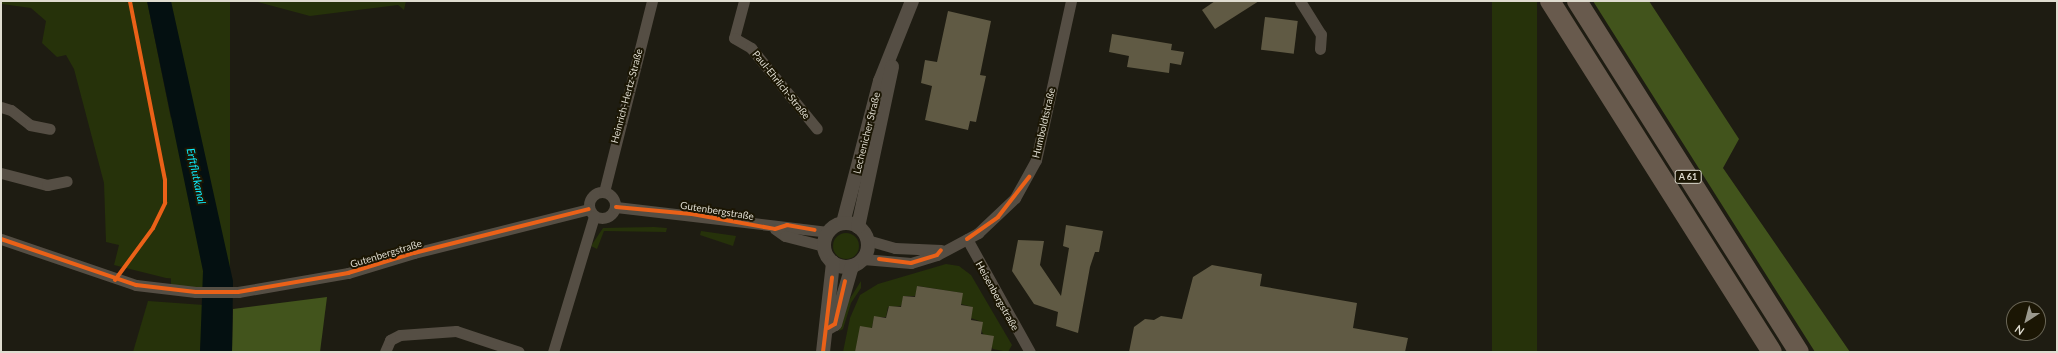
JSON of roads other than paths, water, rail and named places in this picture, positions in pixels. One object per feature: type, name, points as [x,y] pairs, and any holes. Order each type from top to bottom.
[{"type":"highway","name":"A 61","points":[[1550,1],[1772,352]]},
{"type":"highway","name":"A 61","points":[[1577,1],[1799,352]]},
{"type":"street","name":"Heinrich-Hertz-Straße","points":[[604,192],[652,1]]},
{"type":"street","name":"Paul-Ehrlich-Straße","points":[[744,1],[734,38],[751,48],[817,128]]},
{"type":"street","name":"Lechenicher Straße","points":[[843,223],[880,80],[896,45],[912,1]]},
{"type":"street","name":"Humboldtstraße","points":[[857,262],[911,263],[937,255],[941,250],[967,239],[998,217],[1015,198],[1034,165],[1071,1]]},
{"type":"street","points":[[1300,1],[1322,34],[1320,49]]},
{"type":"street","name":"Lechenicher Straße","points":[[858,227],[896,45]]},
{"type":"street","points":[[1,107],[30,125],[50,129]]},
{"type":"street","points":[[1,172],[46,185],[67,182]]},
{"type":"street","points":[[553,352],[592,213],[592,196],[604,192],[611,195],[616,206],[608,218],[592,213]]},
{"type":"street","name":"Gutenbergstraße","points":[[616,206],[681,212],[775,229],[787,225],[826,239]]},
{"type":"street","name":"Gutenbergstraße","points":[[1,239],[129,284],[196,292],[238,292],[348,273],[414,253],[592,213]]},
{"type":"street","points":[[823,352],[828,328],[825,321],[833,263],[826,239],[843,223],[858,227],[867,240],[895,248],[934,247],[941,250]]},
{"type":"street","name":"Heisenbergstraße","points":[[967,239],[1030,352]]},
{"type":"street","points":[[828,328],[835,324],[857,262],[867,240]]},
{"type":"street","points":[[833,263],[857,262]]},
{"type":"street","points":[[384,352],[390,340],[400,335],[456,331],[519,352]]},
{"type":"water","name":"Erftflutkanal","points":[[147,1],[171,1],[233,281],[232,352],[200,352],[203,271]]}]
